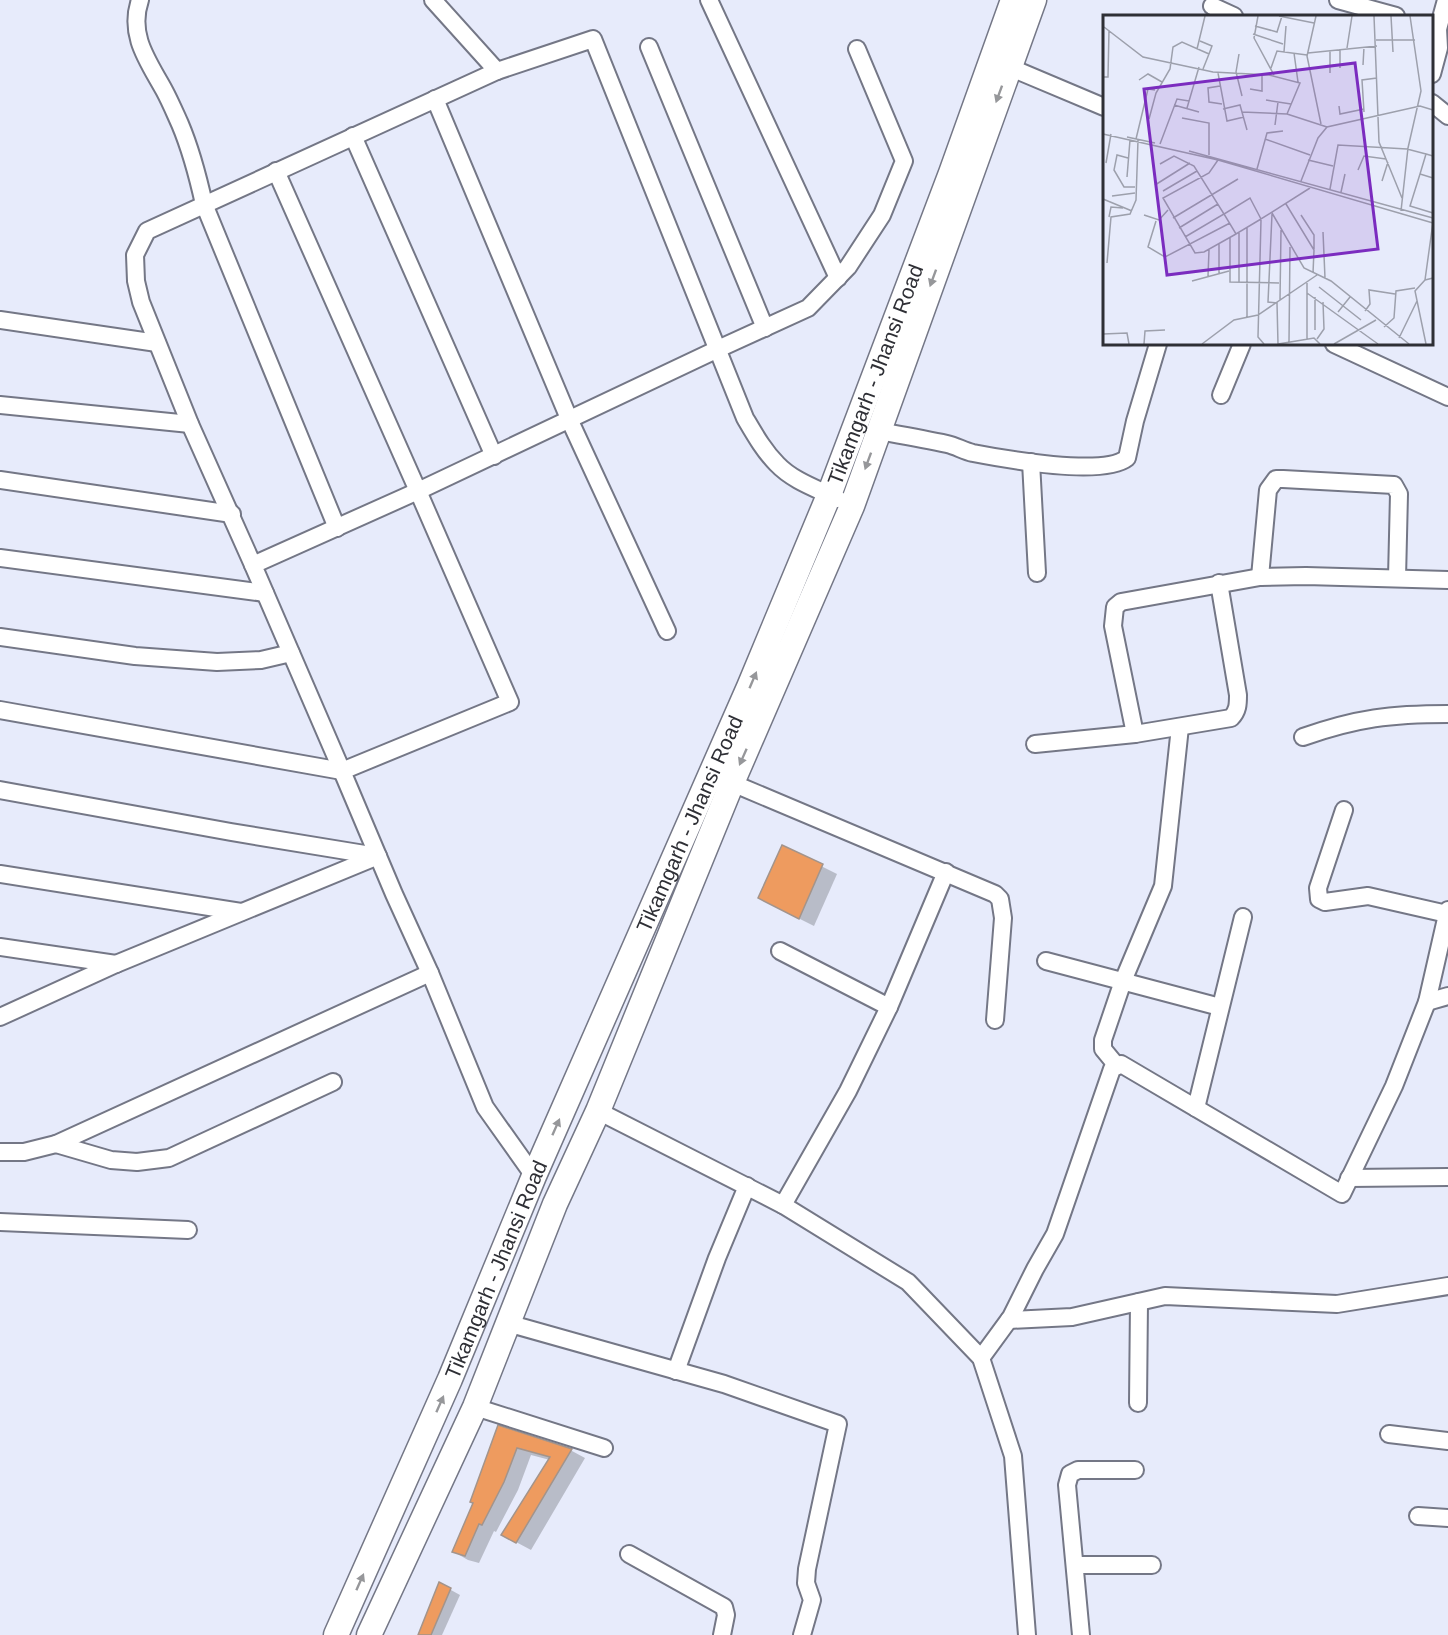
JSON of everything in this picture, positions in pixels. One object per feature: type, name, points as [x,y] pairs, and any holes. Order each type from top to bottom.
[{"type":"street","points":[[140,0],[136,28],[142,52],[165,92],[180,126],[195,165],[204,204],[337,528]]},
{"type":"street","points":[[434,0],[497,71]]},
{"type":"street","points":[[709,0],[838,278]]},
{"type":"street","name":"Tikamgarh - Jhansi Road","points":[[336,1635],[450,1379],[534,1176],[745,698],[830,495],[947,184],[1012,0]]},
{"type":"street","points":[[369,1635],[475,1407],[555,1204],[598,1111],[732,783],[852,506],[1034,0]]},
{"type":"street","points":[[1338,0],[1391,15]]},
{"type":"street","points":[[1433,68],[1439,48],[1435,28],[1446,0]]},
{"type":"street","points":[[1212,6],[1232,15]]},
{"type":"street","points":[[534,1176],[485,1107],[430,973],[232,514],[190,424],[141,302],[136,281],[135,255],[147,231],[204,204],[497,71],[593,39],[745,418],[759,442],[778,466],[798,479],[852,506]]},
{"type":"street","points":[[649,47],[765,327]]},
{"type":"street","points":[[253,565],[570,421],[718,348],[808,308],[848,267],[882,214],[904,161],[857,49]]},
{"type":"street","points":[[1009,67],[1103,107]]},
{"type":"street","points":[[435,99],[570,421],[667,631]]},
{"type":"street","points":[[1433,105],[1448,116]]},
{"type":"street","points":[[353,135],[494,456]]},
{"type":"street","points":[[0,710],[342,771],[510,702],[276,171]]},
{"type":"street","points":[[0,320],[157,343]]},
{"type":"street","points":[[879,431],[947,444],[973,453],[1031,462],[1080,466],[1118,463],[1127,458],[1135,421],[1158,345]]},
{"type":"street","points":[[1221,394],[1242,345]]},
{"type":"street","points":[[1336,345],[1448,397]]},
{"type":"street","points":[[0,405],[190,424]]},
{"type":"street","points":[[1031,462],[1037,573]]},
{"type":"street","points":[[1260,577],[1268,489],[1276,480],[1283,479],[1394,485],[1399,494],[1397,578]]},
{"type":"street","points":[[0,480],[232,514]]},
{"type":"street","points":[[0,558],[265,593]]},
{"type":"street","points":[[1135,734],[1113,626],[1115,607],[1121,602],[1260,577],[1448,580]]},
{"type":"street","points":[[1035,744],[1135,734],[1231,718],[1238,706],[1219,583]]},
{"type":"street","points":[[0,638],[135,656],[218,662],[261,660],[291,652]]},
{"type":"street","points":[[1303,737],[1364,718],[1448,714]]},
{"type":"street","points":[[1117,1066],[1105,1052],[1103,1045],[1123,981],[1163,886],[1180,727]]},
{"type":"street","points":[[732,783],[946,872],[1000,898],[1003,918],[995,1020]]},
{"type":"street","points":[[0,790],[378,856]]},
{"type":"street","points":[[981,1358],[1009,1320],[1056,1234],[1112,1069],[1121,1064],[1342,1194],[1394,1086],[1427,1002],[1448,912],[1368,896],[1325,902],[1319,899],[1318,888],[1344,810]]},
{"type":"street","points":[[0,1017],[116,964],[378,856]]},
{"type":"street","points":[[783,1205],[848,1091],[889,1007],[946,872]]},
{"type":"street","points":[[0,874],[241,912]]},
{"type":"street","points":[[1196,1108],[1243,917]]},
{"type":"street","points":[[0,947],[116,964]]},
{"type":"street","points":[[780,951],[889,1007]]},
{"type":"street","points":[[1046,961],[1220,1007]]},
{"type":"street","points":[[0,1152],[24,1152],[56,1143],[430,973]]},
{"type":"street","points":[[1427,1002],[1448,996]]},
{"type":"street","points":[[604,1019],[630,1032]]},
{"type":"street","points":[[56,1143],[111,1160],[137,1162],[169,1158],[333,1082]]},
{"type":"street","points":[[598,1111],[783,1205],[908,1282],[981,1358],[1013,1456],[1027,1635]]},
{"type":"street","points":[[1349,1178],[1448,1177]]},
{"type":"street","points":[[676,1371],[717,1258],[747,1186]]},
{"type":"street","points":[[0,1222],[188,1230]]},
{"type":"street","points":[[1009,1320],[1072,1317],[1165,1296],[1337,1304],[1448,1286]]},
{"type":"street","points":[[1138,1403],[1139,1302]]},
{"type":"street","points":[[507,1323],[734,1388],[838,1424],[807,1569],[806,1583],[812,1600],[802,1635]]},
{"type":"street","points":[[475,1407],[604,1448]]},
{"type":"street","points":[[1389,1434],[1448,1441]]},
{"type":"street","points":[[1081,1635],[1067,1485],[1070,1474],[1078,1470],[1135,1470]]},
{"type":"street","points":[[1418,1515],[1448,1518]]},
{"type":"street","points":[[629,1554],[719,1603],[726,1611],[722,1635]]},
{"type":"street","points":[[1075,1565],[1152,1565]]},
{"type":"building","points":[[782,845],[823,864],[799,919],[758,898]]},
{"type":"building","points":[[498,1425],[572,1449],[516,1543],[501,1535],[550,1457],[517,1448],[504,1482],[482,1525],[479,1524],[465,1556],[452,1552],[473,1503],[470,1502]]},
{"type":"building","points":[[439,1582],[451,1588],[431,1635],[418,1635]]}]
